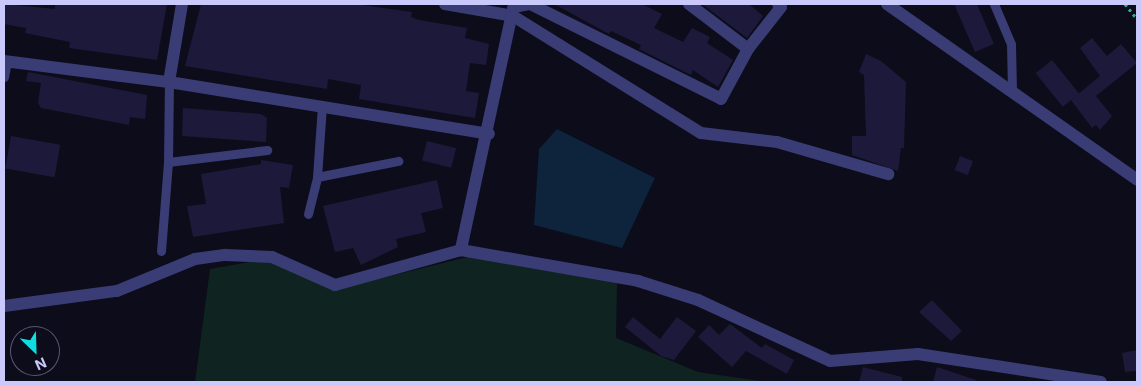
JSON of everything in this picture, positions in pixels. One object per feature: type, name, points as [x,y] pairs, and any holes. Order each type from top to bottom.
[{"type":"street","points":[[169,82],[182,4]]},
{"type":"street","points":[[445,4],[514,9],[530,4],[721,99],[748,49],[780,6],[778,4]]},
{"type":"street","points":[[689,4],[748,49]]},
{"type":"street","points":[[887,4],[1137,180]]},
{"type":"street","points":[[461,250],[489,134],[514,9]]},
{"type":"street","points":[[514,9],[702,133],[777,142],[888,174]]},
{"type":"street","points":[[5,61],[169,82],[322,105],[489,134]]},
{"type":"street","points":[[4,306],[116,291],[195,259],[225,255],[272,257],[335,285],[461,250],[638,281],[698,300],[830,361],[918,354],[1101,382]]},
{"type":"lane","points":[[994,4],[1011,44],[1012,92]]},
{"type":"lane","points":[[4,78],[5,61]]},
{"type":"lane","points":[[160,250],[168,162],[169,82]]},
{"type":"lane","points":[[308,214],[317,177],[322,105]]},
{"type":"lane","points":[[168,162],[267,150]]},
{"type":"lane","points":[[317,177],[398,161]]},
{"type":"path","points":[[1124,4],[1137,19]]},
{"type":"green space","points":[[492,251],[617,282],[616,338],[698,372],[768,382],[195,382],[210,269],[267,259],[350,286]]},
{"type":"water","points":[[557,129],[655,178],[622,248],[534,225],[539,149]]},
{"type":"building","points":[[4,4],[55,9],[55,4],[167,4],[157,60],[69,48],[70,42],[25,33],[26,28],[4,24]]},
{"type":"building","points":[[201,4],[355,4],[412,12],[411,17],[419,20],[467,28],[465,38],[489,44],[486,65],[470,63],[466,91],[479,93],[475,118],[359,99],[361,85],[328,79],[327,89],[185,66]]},
{"type":"building","points":[[554,4],[642,4],[662,14],[654,28],[683,42],[692,28],[710,37],[707,43],[733,60],[718,87],[693,70],[691,75],[639,49],[641,45],[611,31],[609,34]]},
{"type":"building","points":[[702,4],[749,4],[763,16],[747,38]]},
{"type":"building","points":[[954,4],[977,4],[994,44],[975,52]]},
{"type":"building","points":[[1092,38],[1107,56],[1121,44],[1137,63],[1096,96],[1112,116],[1100,130],[1096,125],[1092,128],[1071,100],[1100,76],[1080,48]]},
{"type":"building","points":[[866,54],[881,61],[906,82],[904,148],[901,148],[898,171],[852,155],[852,136],[866,136],[864,75],[859,72]]},
{"type":"building","points":[[1052,60],[1079,93],[1063,107],[1036,73]]},
{"type":"building","points":[[28,72],[147,95],[145,119],[130,117],[129,125],[41,108],[38,103],[41,83],[26,81]]},
{"type":"building","points":[[183,108],[261,114],[267,118],[266,142],[182,136]]},
{"type":"building","points":[[11,136],[60,145],[55,177],[5,168]]},
{"type":"building","points":[[427,141],[456,148],[451,168],[422,160]]},
{"type":"building","points":[[960,156],[973,161],[968,175],[955,170]]},
{"type":"building","points":[[261,160],[293,165],[289,188],[280,187],[284,223],[193,237],[187,206],[206,204],[201,174],[261,164]]},
{"type":"building","points":[[437,180],[443,208],[421,213],[426,232],[396,239],[398,247],[361,265],[353,248],[335,252],[323,206]]},
{"type":"building","points":[[932,300],[962,331],[951,341],[919,312]]},
{"type":"building","points":[[633,317],[660,339],[677,317],[696,331],[674,360],[661,356],[625,327]]},
{"type":"building","points":[[730,324],[762,348],[765,344],[794,360],[787,374],[746,351],[732,367],[698,337],[709,325],[719,335]]},
{"type":"building","points":[[1137,350],[1137,371],[1125,372],[1122,353]]},
{"type":"building","points":[[863,367],[902,377],[902,382],[859,382]]},
{"type":"building","points":[[937,367],[976,380],[975,382],[933,382]]}]
